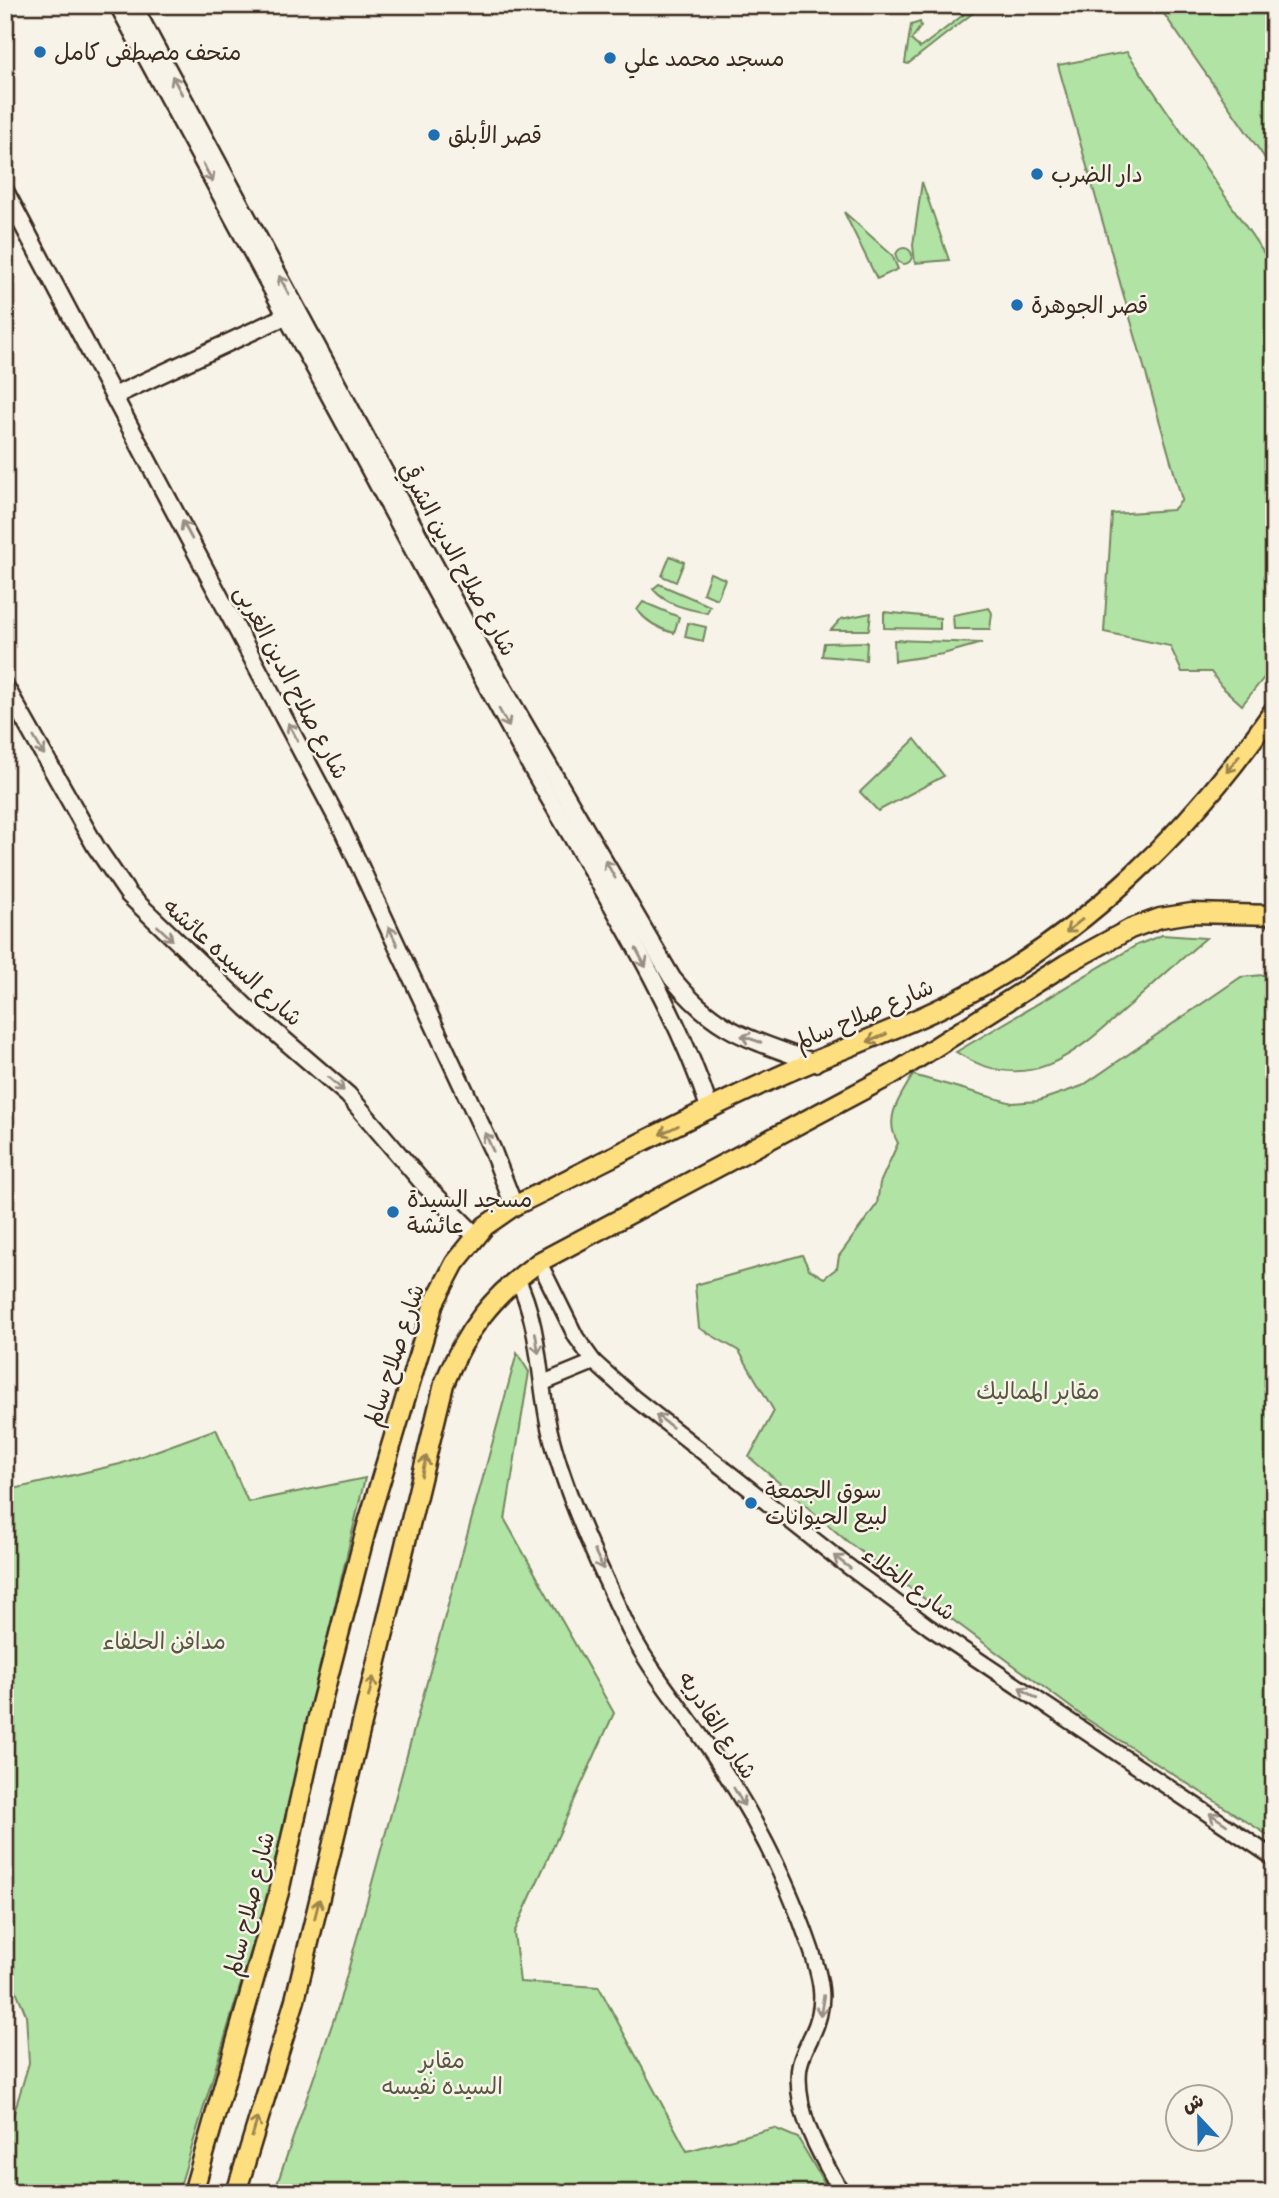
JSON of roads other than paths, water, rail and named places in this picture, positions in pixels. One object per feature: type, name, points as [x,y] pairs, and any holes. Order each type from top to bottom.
[{"type":"main road","name":"شارع صلاح الدين الشرقي","points":[[118,5],[470,631],[672,978],[699,1009],[728,1030],[815,1063]]},
{"type":"main road","name":"شارع صلاح الدين الشرقي","points":[[134,5],[292,313],[521,748],[611,902],[689,1048],[710,1110]]},
{"type":"main road","name":"شارع صلاح الدين الغربى","points":[[5,191],[116,395],[340,824],[492,1149],[514,1206]]},
{"type":"main road","points":[[116,395],[292,313]]},
{"type":"main road","name":"شارع السيده عائشه","points":[[5,686],[99,851],[129,895],[158,926],[247,1008],[348,1094],[399,1156],[476,1236]]},
{"type":"main road","name":"شارع صلاح سالم","points":[[193,2193],[268,1933],[367,1525],[434,1303],[444,1280],[476,1236],[492,1220],[514,1206],[788,1072],[882,1036],[954,1002],[1056,940],[1125,882],[1182,826],[1271,717]]},
{"type":"main road","points":[[236,2193],[295,2000],[444,1384],[454,1357],[478,1317],[517,1278],[539,1262],[893,1073],[1066,964],[1130,929],[1160,918],[1192,913],[1274,915]]},
{"type":"street","name":"شارع الخلاء","points":[[539,1262],[567,1323],[594,1362],[634,1398],[922,1622],[1274,1858]]},
{"type":"street","name":"شارع القادريه","points":[[517,1278],[528,1302],[550,1430],[569,1493],[624,1621],[736,1792],[772,1860],[810,1946],[824,1996],[821,2016],[799,2068],[800,2080],[811,2137],[842,2193]]},
{"type":"street","points":[[543,1383],[594,1362]]},
{"type":"place","name":"متحف مصطفى كامل","points":[[40,52]]},
{"type":"place","name":"مسجد محمد علي","points":[[610,58]]},
{"type":"place","name":"قصر الأبلق","points":[[434,135]]},
{"type":"place","name":"دار الضرب","points":[[1037,174]]},
{"type":"place","name":"قصر الجوهرة","points":[[1017,305]]},
{"type":"place","name":"مسجد السيدة عائشة","points":[[393,1212]]},
{"type":"place","name":"سوق الجمعة لبيع الحيوانات","points":[[751,1503]]},
{"type":"park label","name":"مقابر المماليك","points":[[1038,1391]]},
{"type":"park label","name":"مدافن الحلفاء","points":[[164,1641]]},
{"type":"park label","name":"مقابر السيده نفيسه","points":[[442,2073]]}]
